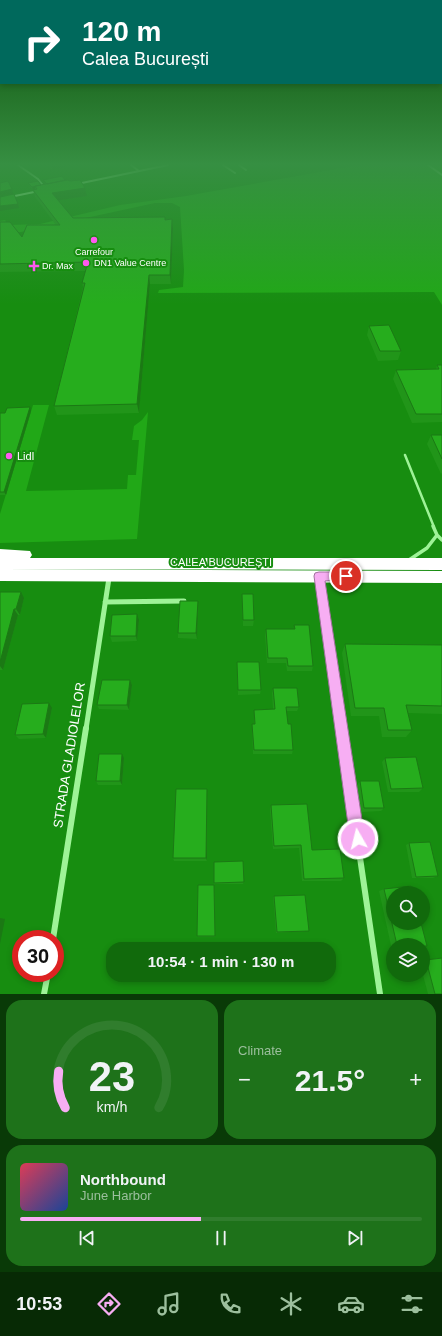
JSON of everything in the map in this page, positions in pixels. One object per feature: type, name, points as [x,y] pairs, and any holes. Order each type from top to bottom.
[{"type":"highway","points":[[0,554],[80,556],[111,569]]},
{"type":"highway","name":"CALEA BUCUREȘTI","points":[[0,563],[111,569],[319,576],[442,577]]},
{"type":"highway","name":"CALEA BUCUREȘTI","points":[[0,575],[111,569],[442,564]]},
{"type":"street","name":"STRADA GLADIOLELOR","points":[[54,930],[111,569]]},
{"type":"street","points":[[319,576],[380,994]]},
{"type":"street","points":[[105,602],[193,601]]},
{"type":"street","points":[[44,994],[46,982]]},
{"type":"lane","points":[[405,455],[437,535],[442,540]]},
{"type":"lane","points":[[401,564],[427,548],[437,535]]},
{"type":"green space","points":[[93,211],[116,211],[7,235],[0,235],[0,221],[5,220],[8,225],[40,224]]},
{"type":"green space","points":[[180,211],[442,211],[442,305],[434,292],[158,293],[159,290],[183,287],[184,270]]},
{"type":"green space","points":[[33,405],[49,405],[26,491],[127,489],[128,475],[136,475],[139,440],[132,440],[134,426],[142,420],[148,412],[137,539],[0,543],[0,514]]},
{"type":"building","points":[[49,211],[67,211],[73,218],[165,217],[165,220],[172,219],[170,275],[149,275],[137,404],[54,406],[85,283],[82,283],[88,262],[0,264],[0,222],[10,222],[22,237],[27,225],[60,225]]},
{"type":"building","points":[[389,325],[401,351],[380,351],[369,326]]},
{"type":"building","points":[[437,365],[442,365],[442,414],[416,414],[396,370],[439,369]]},
{"type":"building","name":"Lidl","points":[[30,407],[4,492],[0,492],[0,413],[5,413],[7,408]]},
{"type":"building","points":[[431,435],[442,435],[442,459]]},
{"type":"building","points":[[0,592],[21,592],[16,609],[14,609],[0,662]]},
{"type":"building","points":[[242,594],[253,594],[254,620],[243,620]]},
{"type":"building","points":[[180,601],[198,601],[196,633],[178,633]]},
{"type":"building","points":[[137,614],[136,636],[110,636],[112,615]]},
{"type":"building","points":[[294,625],[309,625],[313,666],[288,666],[287,658],[268,658],[266,629],[295,629]]},
{"type":"building","points":[[345,644],[442,645],[442,706],[406,705],[412,730],[388,730],[384,708],[355,708]]},
{"type":"building","points":[[237,662],[259,662],[261,690],[238,690]]},
{"type":"building","points":[[102,680],[130,680],[127,705],[97,705]]},
{"type":"building","points":[[273,688],[297,688],[299,707],[286,707],[288,724],[291,724],[293,750],[254,750],[252,724],[255,724],[254,710],[275,709]]},
{"type":"building","points":[[49,703],[43,734],[15,735],[22,704]]},
{"type":"building","points":[[99,754],[122,754],[120,781],[96,781]]},
{"type":"building","points":[[416,757],[423,788],[391,789],[385,758]]},
{"type":"building","points":[[360,781],[379,781],[384,808],[364,808]]},
{"type":"building","points":[[176,789],[207,789],[206,858],[173,858]]},
{"type":"building","points":[[307,804],[312,850],[340,849],[344,878],[304,879],[301,845],[274,846],[271,805]]},
{"type":"building","points":[[430,842],[438,876],[416,877],[409,843]]},
{"type":"building","points":[[243,861],[244,882],[214,883],[214,862]]},
{"type":"building","points":[[198,885],[214,885],[215,936],[197,936]]},
{"type":"building","points":[[305,895],[309,931],[277,932],[274,896]]},
{"type":"building","points":[[394,930],[423,930],[425,938],[395,938]]},
{"type":"building","points":[[442,958],[442,994],[435,994],[430,975],[430,960]]},
{"type":"place","name":"Carrefour","points":[[94,240]]},
{"type":"place","name":"DN1 Value Centre","points":[[86,263]]},
{"type":"place","name":"Dr. Max","points":[[34,266]]},
{"type":"place","name":"Lidl","points":[[9,456]]},
{"type":"route","points":[[346,576],[319,576],[358,839]]}]
